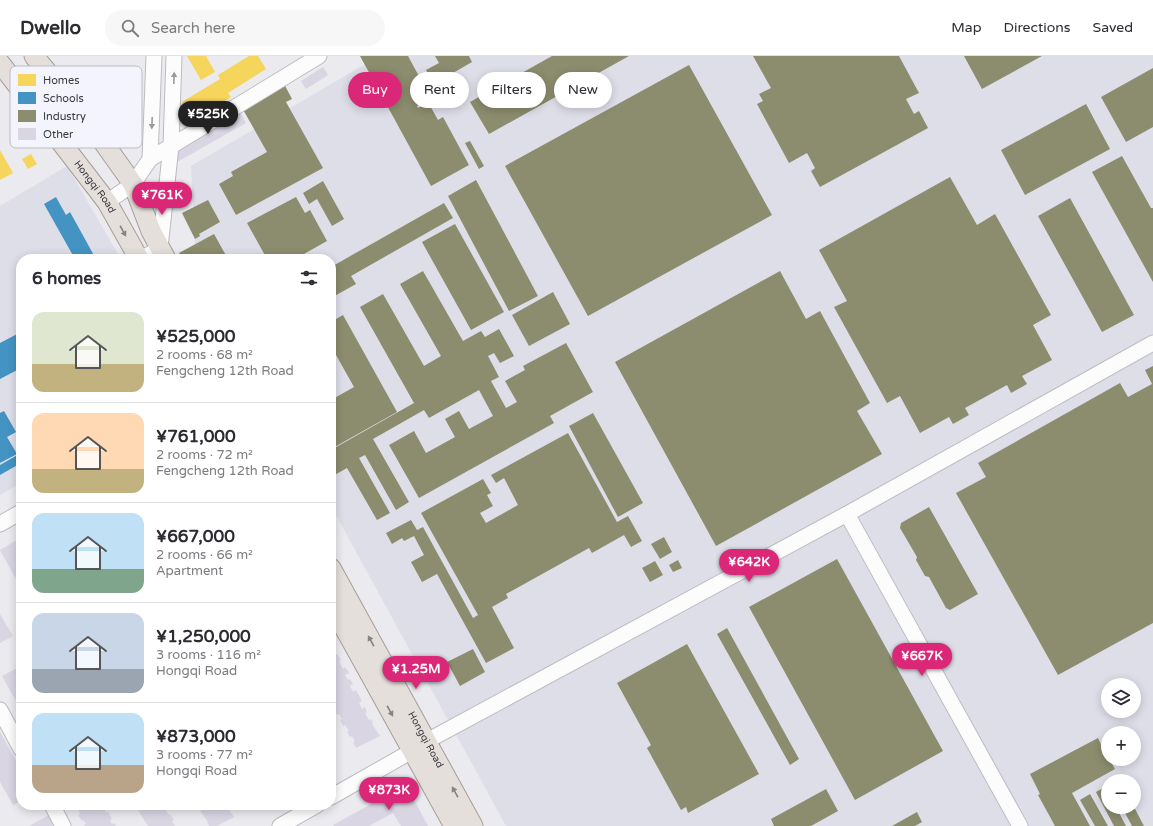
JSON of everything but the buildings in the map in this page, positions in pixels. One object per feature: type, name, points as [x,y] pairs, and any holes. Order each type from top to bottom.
[{"type":"main road","points":[[34,56],[42,66]]},
{"type":"main road","name":"Hongqi Road","points":[[0,63],[10,76]]},
{"type":"main road","name":"Hongqi Road","points":[[65,148],[107,202],[137,254]]},
{"type":"main road","points":[[107,148],[133,184],[151,231],[163,254]]},
{"type":"main road","name":"Hongqi Road","points":[[336,578],[420,746],[454,826]]},
{"type":"main road","name":"Hongqi Road","points":[[336,612],[420,746],[473,826]]},
{"type":"street","points":[[150,159],[154,56]]},
{"type":"street","points":[[163,254],[171,146],[174,56]]},
{"type":"street","points":[[107,202],[133,184],[150,159],[319,56]]},
{"type":"street","points":[[336,794],[420,746],[847,514],[1153,343]]},
{"type":"street","points":[[847,514],[1020,826]]},
{"type":"street","points":[[0,524],[16,515]]},
{"type":"street","points":[[0,710],[16,739]]},
{"type":"street","points":[[55,810],[64,826]]},
{"type":"street","points":[[280,826],[308,810]]},
{"type":"shaded area","points":[[379,56],[1153,56],[1153,826],[506,826],[336,515],[336,254],[196,254],[191,166],[348,74],[348,108],[402,108],[402,72],[352,72]]},
{"type":"shaded area","points":[[67,166],[118,254],[16,254],[16,486],[0,495],[0,206]]}]
